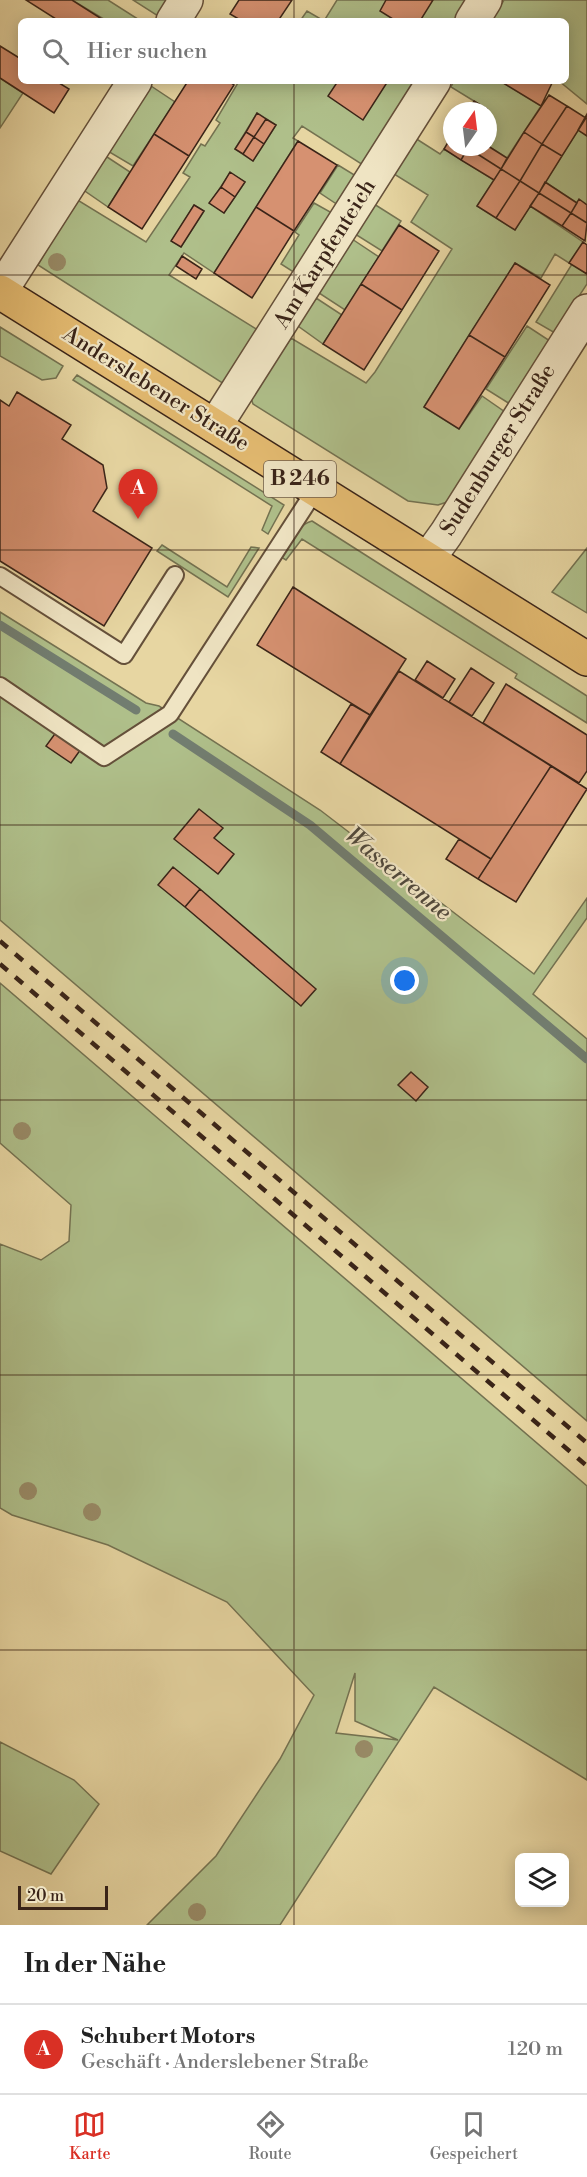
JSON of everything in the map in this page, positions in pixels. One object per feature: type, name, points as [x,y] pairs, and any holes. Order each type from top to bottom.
[{"type":"main road","name":"Anderslebener Straße","points":[[0,292],[587,659]]},
{"type":"street","points":[[175,18],[186,0]]},
{"type":"street","points":[[474,18],[485,0]]},
{"type":"street","points":[[0,292],[133,84]]},
{"type":"street","name":"Am Karpfenteich","points":[[215,426],[432,84]]},
{"type":"street","name":"Sudenburger Straße","points":[[428,559],[587,311]]},
{"type":"lane","points":[[0,686],[104,757],[170,714],[316,489]]},
{"type":"lane","points":[[0,576],[123,655],[175,574]]},
{"type":"green space","points":[[72,0],[108,0],[136,18],[102,18]]},
{"type":"green space","points":[[133,0],[167,0],[158,16]]},
{"type":"green space","points":[[337,0],[468,0],[456,18],[326,18]]},
{"type":"green space","points":[[504,0],[587,0],[587,104],[563,84],[569,84],[569,18],[493,18]]},
{"type":"green space","points":[[307,11],[319,18],[302,18]]},
{"type":"green space","points":[[0,78],[23,93],[0,128]]},
{"type":"green space","points":[[148,84],[175,102],[133,166],[106,150]]},
{"type":"green space","points":[[237,84],[414,84],[363,165],[302,126],[293,138],[298,141],[214,273],[184,253],[169,275],[258,330],[224,384],[38,265],[76,199],[146,242],[190,177],[183,173],[201,144],[205,146],[220,123],[216,120]],"holes":[[[257,113],[276,125],[253,161],[235,149]],[[230,173],[245,182],[224,213],[210,203]],[[194,205],[204,211],[181,247],[172,241]]]},
{"type":"green space","points":[[452,84],[505,84],[541,106],[507,158],[497,152],[497,102],[476,102],[451,87]]},
{"type":"green space","points":[[578,130],[587,136],[587,205],[579,200],[577,203],[545,182]]},
{"type":"green space","points":[[415,138],[440,154],[443,150],[443,156],[455,156],[494,180],[477,206],[515,230],[530,206],[583,242],[569,263],[555,254],[541,278],[515,263],[424,407],[459,429],[482,396],[505,412],[450,501],[438,505],[408,501],[253,404],[251,398],[291,338],[366,383],[375,372],[452,249],[411,222],[428,195],[394,174]]},
{"type":"green space","points":[[104,155],[130,172],[108,207],[82,189]]},
{"type":"green space","points":[[338,165],[356,176],[338,205],[320,193]]},
{"type":"green space","points":[[314,203],[332,213],[295,273],[281,264],[299,235],[295,232]]},
{"type":"green space","points":[[374,204],[401,221],[382,251],[355,234]]},
{"type":"green space","points":[[352,239],[379,257],[345,310],[319,293]]},
{"type":"green space","points":[[572,264],[587,274],[587,284],[555,333],[536,322]]},
{"type":"green space","points":[[316,298],[342,315],[323,344],[298,326]]},
{"type":"green space","points":[[527,326],[550,341],[510,404],[486,389]]},
{"type":"green space","points":[[0,327],[63,366],[56,378],[42,380],[0,356]]},
{"type":"green space","points":[[77,375],[284,505],[268,534],[262,530],[272,506],[73,380]]},
{"type":"green space","points":[[312,521],[587,696],[587,723],[515,678],[517,674],[302,539],[286,560],[281,557],[297,531]]},
{"type":"green space","points":[[162,545],[227,587],[251,547],[259,548],[228,597],[157,551]]},
{"type":"green space","points":[[587,548],[587,613],[552,592]]},
{"type":"green space","points":[[0,612],[146,703],[159,706],[320,810],[534,974],[587,898],[587,918],[533,994],[587,1039],[587,1421],[0,920]]},
{"type":"green space","points":[[0,983],[587,1486],[587,1780],[434,1687],[280,1925],[147,1925],[216,1856],[280,1759],[314,1695],[227,1602],[108,1545],[12,1515],[0,1508],[0,1244],[41,1260],[69,1241],[71,1205],[0,1143]],"holes":[[[355,1673],[355,1721],[398,1740],[336,1733]]]},
{"type":"green space","points":[[0,1742],[74,1780],[99,1804],[51,1874],[0,1851]]},
{"type":"building","points":[[26,0],[72,0],[100,18],[54,18]]},
{"type":"building","points":[[239,0],[292,0],[280,18],[237,18],[230,14]]},
{"type":"building","points":[[386,0],[433,0],[422,18],[391,18],[380,11]]},
{"type":"building","points":[[0,46],[18,57],[18,84],[61,84],[69,89],[54,113],[0,78]]},
{"type":"building","points":[[186,84],[234,85],[189,156],[154,134]]},
{"type":"building","points":[[336,84],[386,84],[363,120],[328,96]]},
{"type":"building","points":[[505,84],[552,84],[541,106]]},
{"type":"building","points":[[549,95],[567,106],[542,144],[524,132]]},
{"type":"building","points":[[567,106],[586,118],[562,156],[542,144]]},
{"type":"building","points":[[257,113],[266,119],[254,137],[246,132]]},
{"type":"building","points":[[587,114],[587,136],[578,130]]},
{"type":"building","points":[[266,119],[276,125],[264,144],[254,137]]},
{"type":"building","points":[[246,132],[254,137],[243,154],[235,149]]},
{"type":"building","points":[[524,132],[542,144],[520,181],[501,169]]},
{"type":"building","points":[[154,134],[189,156],[142,229],[108,207]]},
{"type":"building","points":[[254,137],[264,144],[253,161],[243,154]]},
{"type":"building","points":[[298,141],[337,165],[294,231],[256,207]]},
{"type":"building","points":[[542,144],[562,156],[539,193],[520,181]]},
{"type":"building","points":[[497,152],[507,158],[501,169],[481,156],[497,156]]},
{"type":"building","points":[[463,156],[481,156],[501,169],[494,180],[461,160]]},
{"type":"building","points":[[501,169],[520,181],[496,218],[477,206]]},
{"type":"building","points":[[230,172],[245,182],[235,197],[221,187]]},
{"type":"building","points":[[520,181],[539,193],[515,230],[496,218]]},
{"type":"building","points":[[545,182],[577,203],[571,213],[539,193]]},
{"type":"building","points":[[221,187],[235,197],[224,213],[209,203]]},
{"type":"building","points":[[539,193],[571,213],[562,226],[530,206]]},
{"type":"building","points":[[579,199],[587,205],[587,223],[571,213]]},
{"type":"building","points":[[194,205],[204,211],[181,247],[171,241]]},
{"type":"building","points":[[256,207],[294,231],[252,298],[214,273]]},
{"type":"building","points":[[571,213],[587,223],[585,241],[562,226]]},
{"type":"building","points":[[399,225],[439,251],[402,310],[361,284]]},
{"type":"building","points":[[583,242],[587,245],[587,274],[569,263]]},
{"type":"building","points":[[182,256],[202,269],[196,279],[176,266]]},
{"type":"building","points":[[515,263],[550,285],[505,357],[469,335]]},
{"type":"building","points":[[361,284],[402,310],[364,370],[323,344]]},
{"type":"building","points":[[469,335],[505,357],[459,429],[424,407]]},
{"type":"building","points":[[17,392],[71,425],[62,439],[103,465],[107,488],[93,511],[152,548],[104,626],[0,561],[0,400],[9,406]]},
{"type":"building","points":[[293,587],[406,659],[370,715],[257,645]]},
{"type":"building","points":[[427,661],[455,679],[443,698],[415,680]]},
{"type":"building","points":[[471,668],[494,683],[472,716],[449,702]]},
{"type":"building","points":[[399,671],[551,766],[491,859],[340,764]]},
{"type":"building","points":[[506,684],[587,735],[587,771],[579,783],[483,723]]},
{"type":"building","points":[[351,704],[370,715],[340,764],[321,752]]},
{"type":"building","points":[[57,731],[81,749],[71,763],[46,746]]},
{"type":"building","points":[[551,766],[587,789],[516,902],[478,879]]},
{"type":"building","points":[[199,809],[223,828],[214,838],[234,854],[218,874],[174,839]]},
{"type":"building","points":[[459,839],[491,859],[478,879],[446,859]]},
{"type":"building","points":[[173,867],[200,889],[185,907],[158,885]]},
{"type":"building","points":[[200,889],[316,989],[301,1006],[185,907]]},
{"type":"building","points":[[411,1072],[428,1087],[416,1101],[398,1085]]},
{"type":"waterway","name":"Wasserrenne","points":[[0,625],[136,710]]},
{"type":"waterway","name":"Wasserrenne","points":[[173,734],[310,825],[587,1059]]},
{"type":"railway","points":[[0,941],[587,1443]]},
{"type":"railway","points":[[0,964],[587,1466]]},
{"type":"place","name":"Schubert Motors","points":[[138,519]]}]
